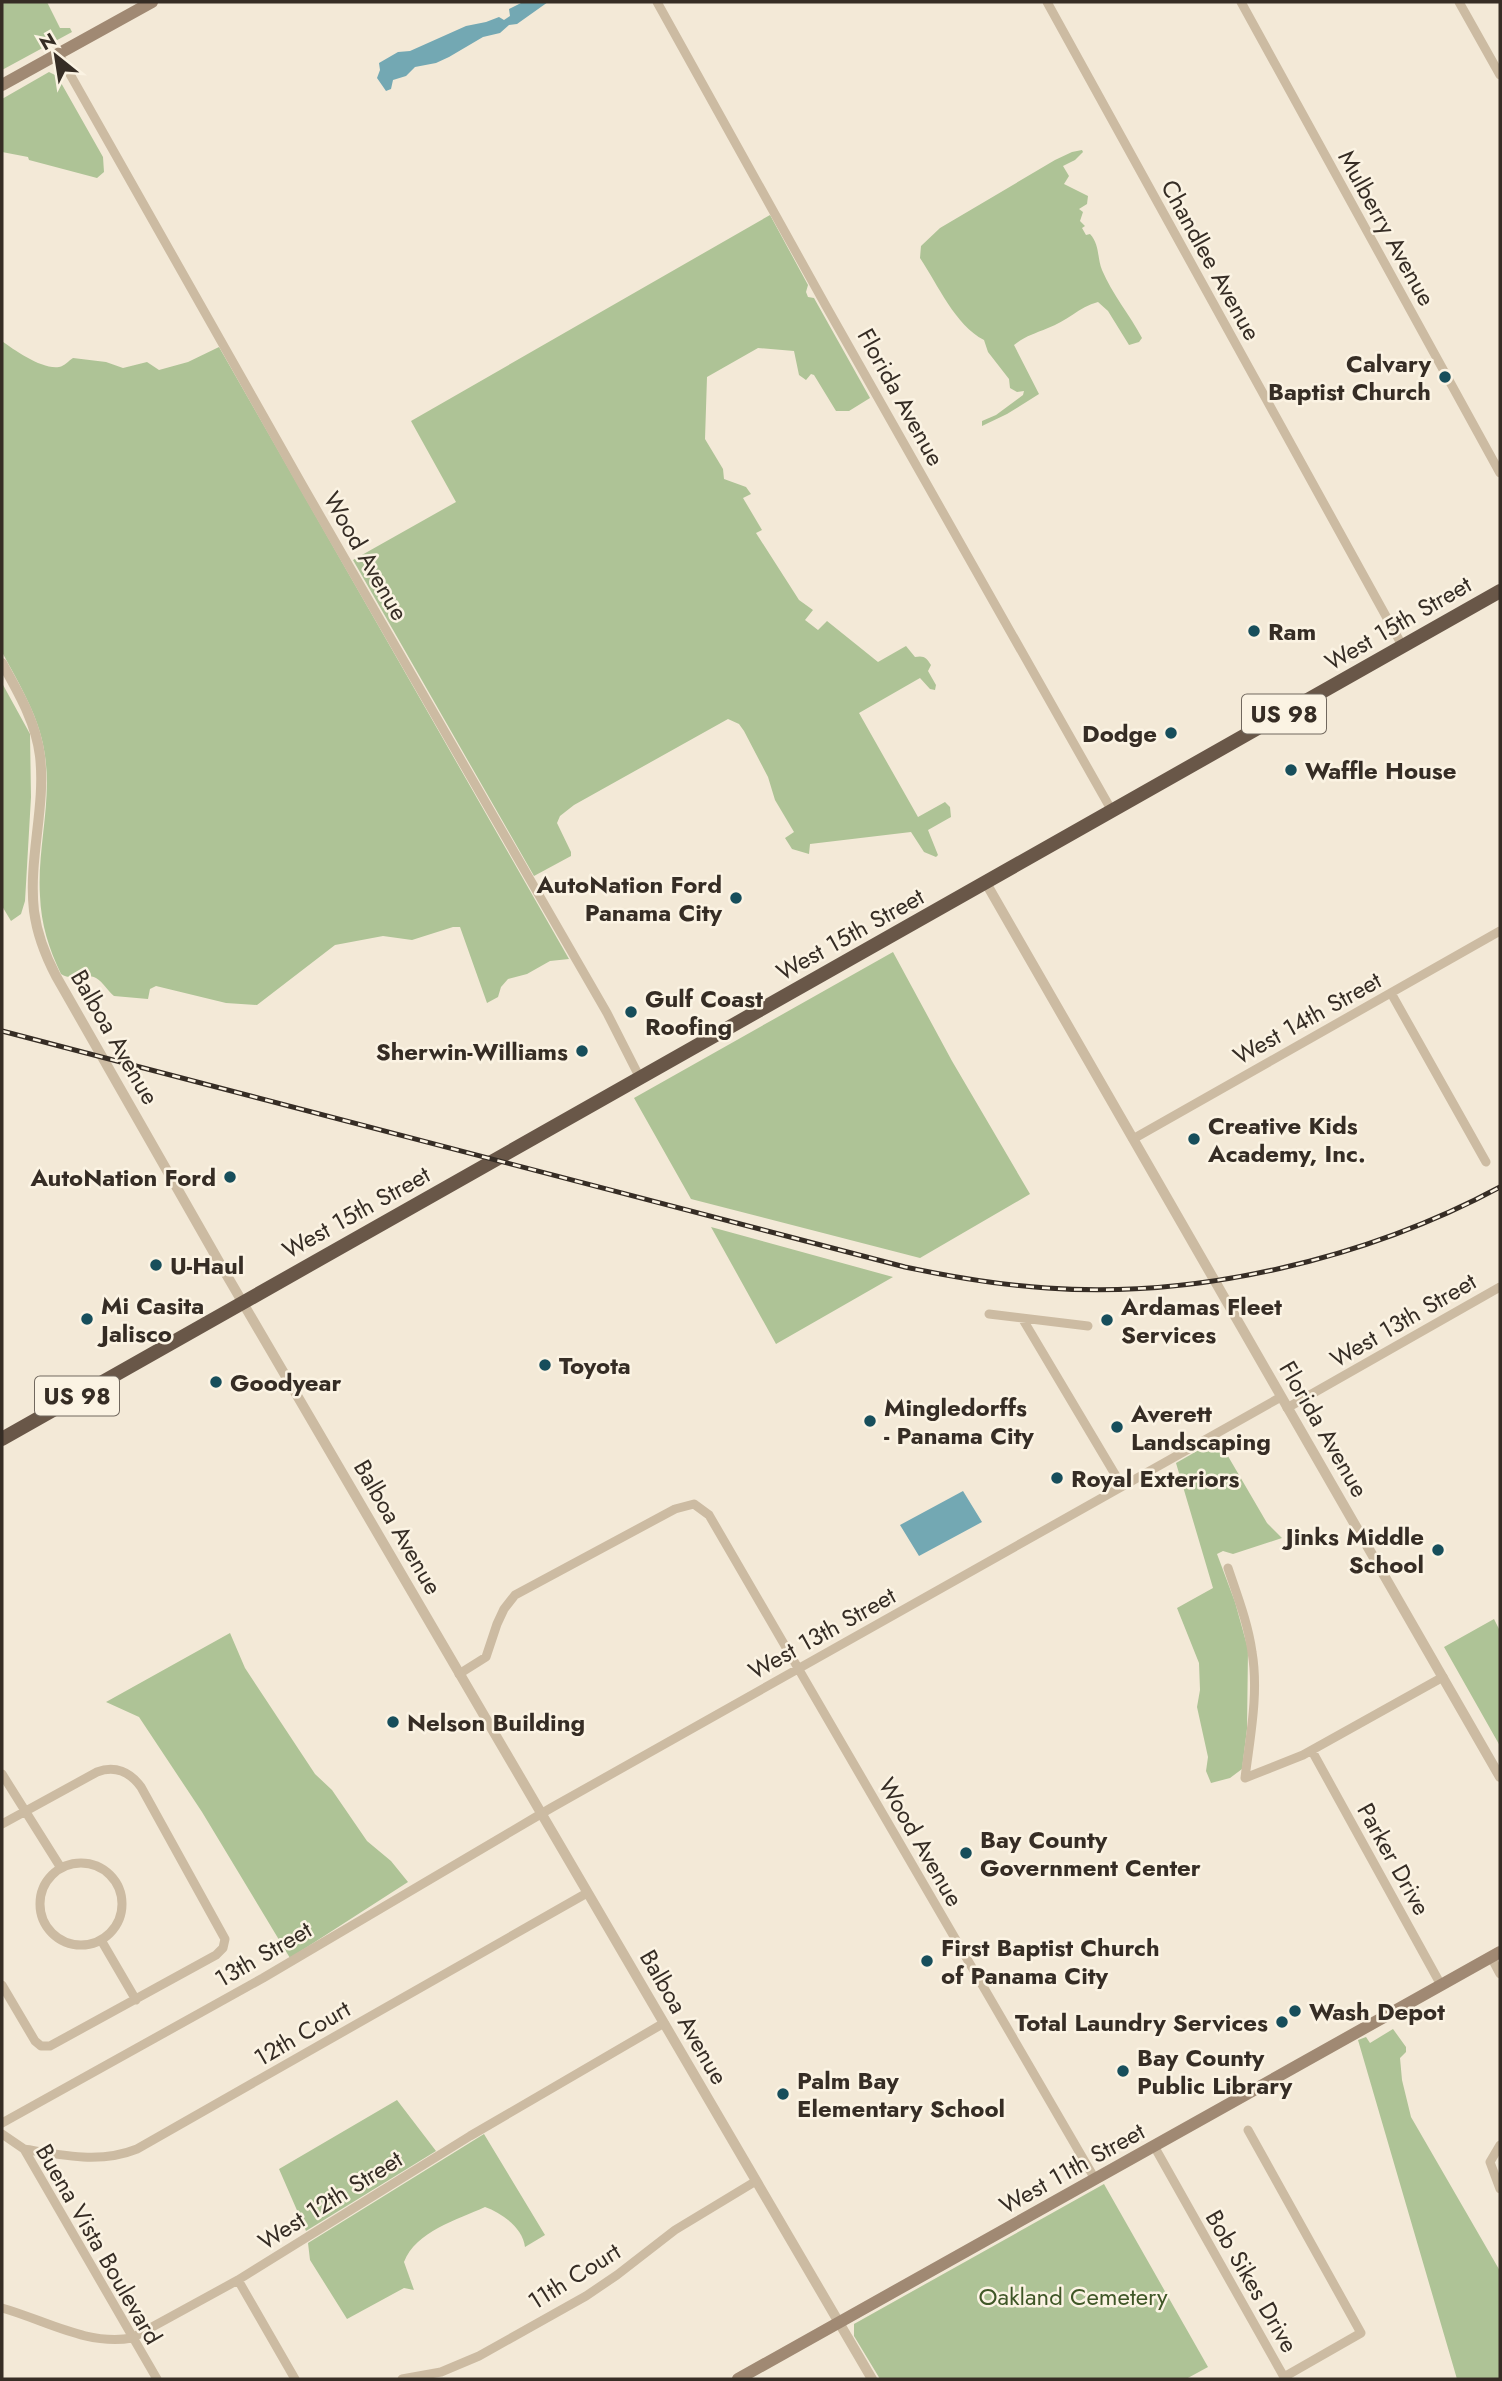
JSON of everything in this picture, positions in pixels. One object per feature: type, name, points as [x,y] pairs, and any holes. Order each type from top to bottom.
[{"type":"highway","name":"West 15th Street","points":[[2,1439],[1500,591]]},
{"type":"main road","points":[[2,85],[152,2]]},
{"type":"main road","name":"West 11th Street","points":[[738,2379],[1496,1955]]},
{"type":"street","name":"Florida Avenue","points":[[657,2],[832,318],[1112,811]]},
{"type":"street","name":"Chandlee Avenue","points":[[1046,2],[1403,647]]},
{"type":"street","name":"Mulberry Avenue","points":[[1241,2],[1500,473]]},
{"type":"street","points":[[1459,2],[1500,75]]},
{"type":"street","name":"Wood Avenue","points":[[58,53],[303,486],[602,1004],[640,1078]]},
{"type":"street","name":"Balboa Avenue","points":[[2,663],[28,715],[39,752],[41,787],[33,899],[43,949],[60,984],[243,1303],[872,2379]]},
{"type":"street","name":"Florida Avenue","points":[[986,883],[1500,1777]]},
{"type":"street","name":"West 14th Street","points":[[1133,1139],[1500,931]]},
{"type":"street","points":[[1391,993],[1486,1162]]},
{"type":"street","name":"West 13th Street","points":[[1287,1408],[1500,1287]]},
{"type":"street","points":[[989,1314],[1088,1326]]},
{"type":"street","points":[[1022,1318],[1122,1486]]},
{"type":"street","name":"West 13th Street","points":[[541,1813],[1281,1397]]},
{"type":"street","name":"Wood Avenue","points":[[459,1674],[486,1657],[504,1609],[515,1595],[675,1509],[694,1504],[709,1516],[1095,2179]]},
{"type":"street","points":[[1228,1568],[1254,1662],[1245,1778],[1312,1751],[1443,1677]]},
{"type":"street","name":"Parker Drive","points":[[1312,1751],[1441,1985]]},
{"type":"street","points":[[2,1824],[81,1780],[108,1769],[125,1773],[141,1787],[225,1939],[223,1948],[216,1955],[59,2043],[46,2047],[38,2044],[32,2037],[2,1985]]},
{"type":"street","points":[[2,1774],[61,1868]]},
{"type":"street","name":"13th Street","points":[[2,2123],[263,1978],[541,1813]]},
{"type":"street","points":[[80,1863],[95,1865],[107,1872],[116,1882],[122,1895],[122,1912],[111,1932],[102,1940],[84,1946],[71,1945],[59,1940],[46,1925],[40,1908],[41,1896],[47,1881],[61,1868],[80,1863]]},
{"type":"street","name":"12th Court","points":[[24,2149],[79,2158],[121,2156],[137,2149],[587,1893]]},
{"type":"street","points":[[102,1940],[136,2000]]},
{"type":"street","points":[[1496,1955],[1500,1974]]},
{"type":"street","name":"West 12th Street","points":[[2,2308],[96,2340],[113,2342],[132,2338],[238,2280],[470,2136],[664,2023]]},
{"type":"street","name":"Bob Sikes Drive","points":[[1154,2146],[1284,2376],[1361,2333],[1248,2130]]},
{"type":"street","name":"Buena Vista Boulevard","points":[[2,2134],[24,2149],[157,2379]]},
{"type":"street","points":[[1500,2145],[1490,2162],[1500,2189]]},
{"type":"street","name":"11th Court","points":[[402,2379],[441,2372],[478,2356],[586,2296],[675,2230],[756,2181]]},
{"type":"street","points":[[238,2280],[295,2379]]},
{"type":"green space","points":[[2,2],[47,2],[60,28],[70,28],[72,32],[2,70]]},
{"type":"green space","points":[[49,72],[57,76],[103,157],[104,172],[97,178],[2,152],[2,99]]},
{"type":"green space","points":[[1082,150],[1075,160],[1063,166],[1069,176],[1064,184],[1088,196],[1087,204],[1079,209],[1083,212],[1080,221],[1085,226],[1082,228],[1086,235],[1090,234],[1093,238],[1106,279],[1142,338],[1129,345],[1108,311],[1098,302],[1023,339],[1014,345],[1039,394],[982,426],[982,421],[996,415],[1023,395],[1024,391],[1017,392],[1010,388],[1009,379],[988,352],[984,340],[964,325],[948,304],[920,258],[921,246],[940,228],[1055,160]]},
{"type":"green space","points":[[770,215],[808,285],[808,297],[814,298],[870,398],[849,411],[836,411],[814,375],[811,374],[806,380],[799,375],[794,351],[758,348],[707,377],[705,439],[723,469],[724,479],[746,487],[751,494],[743,498],[762,530],[756,533],[799,600],[813,610],[805,620],[818,630],[827,621],[878,662],[906,646],[915,657],[925,658],[931,665],[928,671],[936,685],[935,690],[930,689],[920,678],[859,713],[918,817],[945,802],[950,807],[951,817],[928,830],[938,855],[936,857],[924,852],[911,832],[810,844],[809,854],[792,849],[785,838],[794,832],[775,800],[768,777],[744,731],[739,724],[728,719],[574,805],[560,816],[557,823],[571,856],[534,876],[353,560],[456,502],[411,421]]},
{"type":"green space","points":[[2,341],[29,358],[52,367],[61,366],[73,358],[106,362],[123,368],[147,362],[159,370],[188,362],[219,347],[569,959],[550,961],[527,974],[508,979],[501,987],[498,997],[487,1003],[460,927],[412,940],[383,936],[335,945],[257,1005],[226,1003],[156,986],[150,989],[148,999],[114,996],[92,976],[70,977],[61,974],[46,936],[41,906],[40,878],[47,791],[43,742],[28,702],[2,652]]},
{"type":"green space","points":[[2,683],[30,734],[31,797],[25,901],[21,914],[11,921],[2,906]]},
{"type":"green space","points":[[893,952],[952,1061],[1030,1194],[920,1258],[691,1199],[634,1098]]},
{"type":"green space","points":[[711,1227],[893,1277],[776,1344]]},
{"type":"green space","points":[[1218,1439],[1267,1523],[1282,1538],[1233,1554],[1223,1551],[1217,1554],[1235,1602],[1248,1649],[1247,1729],[1242,1769],[1230,1778],[1211,1783],[1206,1771],[1208,1757],[1197,1707],[1200,1690],[1199,1663],[1177,1608],[1213,1588],[1176,1463]]},
{"type":"green space","points":[[1494,1619],[1500,1631],[1500,1746],[1444,1647]]},
{"type":"green space","points":[[230,1633],[245,1668],[315,1774],[332,1790],[367,1841],[391,1861],[408,1882],[290,1958],[202,1812],[139,1717],[106,1702]]},
{"type":"green space","points":[[1393,2029],[1406,2047],[1406,2052],[1400,2058],[1411,2117],[1500,2271],[1500,2379],[1457,2379],[1358,2040],[1366,2037],[1370,2043]]},
{"type":"green space","points":[[397,2100],[436,2151],[306,2231],[279,2169]]},
{"type":"green space","points":[[484,2134],[545,2235],[525,2247],[511,2222],[485,2207],[438,2228],[410,2251],[404,2262],[414,2290],[404,2288],[347,2319],[310,2260],[308,2243]]},
{"type":"green space","name":"Oakland Cemetery","points":[[1104,2184],[1208,2367],[1186,2379],[880,2379],[854,2336],[854,2324]]},
{"type":"water","points":[[523,2],[548,2],[500,33],[483,37],[436,63],[415,67],[406,76],[393,80],[391,89],[386,91],[377,78],[379,63],[398,52],[410,51],[466,26],[499,17],[504,20],[510,16],[509,9]]},
{"type":"water","points":[[963,1491],[982,1522],[919,1556],[900,1525]]},
{"type":"railway","points":[[2,1031],[905,1267],[1011,1285],[1104,1290],[1222,1280],[1338,1253],[1395,1234],[1500,1187]]},
{"type":"place","name":"Calvary Baptist Church","points":[[1445,377]]},
{"type":"place","name":"Ram","points":[[1254,631]]},
{"type":"place","name":"Dodge","points":[[1171,733]]},
{"type":"place","name":"Waffle House","points":[[1291,770]]},
{"type":"place","name":"AutoNation Ford Panama City","points":[[736,898]]},
{"type":"place","name":"Gulf Coast Roofing","points":[[631,1012]]},
{"type":"place","name":"Sherwin-Williams","points":[[582,1051]]},
{"type":"place","name":"Creative Kids Academy, Inc.","points":[[1194,1139]]},
{"type":"place","name":"AutoNation Ford","points":[[230,1177]]},
{"type":"place","name":"U-Haul","points":[[156,1265]]},
{"type":"place","name":"Mi Casita Jalisco","points":[[87,1319]]},
{"type":"place","name":"Ardamas Fleet Services","points":[[1107,1320]]},
{"type":"place","name":"Toyota","points":[[545,1365]]},
{"type":"place","name":"Goodyear","points":[[216,1382]]},
{"type":"place","name":"Mingledorffs - Panama City","points":[[870,1421]]},
{"type":"place","name":"Averett Landscaping","points":[[1117,1427]]},
{"type":"place","name":"Royal Exteriors","points":[[1057,1478]]},
{"type":"place","name":"Jinks Middle School","points":[[1438,1550]]},
{"type":"place","name":"Nelson Building","points":[[393,1722]]},
{"type":"place","name":"Bay County Government Center","points":[[966,1853]]},
{"type":"place","name":"First Baptist Church of Panama City","points":[[927,1961]]},
{"type":"place","name":"Wash Depot","points":[[1295,2011]]},
{"type":"place","name":"Total Laundry Services","points":[[1282,2022]]},
{"type":"place","name":"Bay County Public Library","points":[[1123,2071]]},
{"type":"place","name":"Palm Bay Elementary School","points":[[783,2094]]}]
